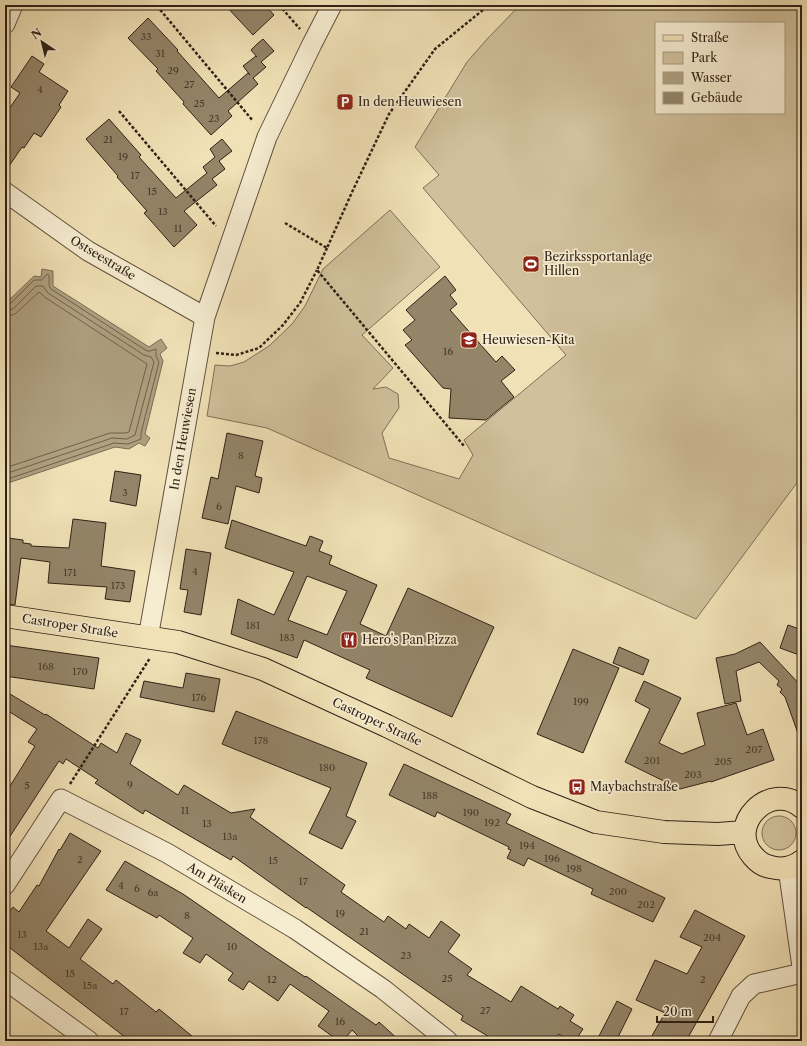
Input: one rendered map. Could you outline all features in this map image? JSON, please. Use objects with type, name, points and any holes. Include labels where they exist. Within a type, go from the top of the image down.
[{"type":"main road","name":"Castroper Straße","points":[[5,616],[178,642],[263,669],[387,726],[532,798],[596,822],[664,832],[718,834],[744,832]]},
{"type":"main road","points":[[795,864],[777,869],[766,866],[757,861],[750,853],[744,832],[746,822],[751,813],[768,801],[778,798],[789,800],[802,807]]},
{"type":"street","points":[[5,24],[13,5]]},
{"type":"street","name":"In den Heuwiesen","points":[[155,639],[204,317],[267,137],[332,5]]},
{"type":"street","name":"Ostseestraße","points":[[5,192],[88,251],[204,317]]},
{"type":"street","points":[[5,885],[61,799]]},
{"type":"street","name":"Am Pläsken","points":[[61,799],[167,853],[295,929],[382,989],[448,1041]]},
{"type":"street","points":[[795,864],[802,967]]},
{"type":"street","points":[[718,1041],[741,996],[754,984],[802,973]]},
{"type":"street","points":[[5,980],[89,1041]]},
{"type":"path","points":[[279,5],[312,44]]},
{"type":"path","points":[[199,350],[236,355],[259,348],[282,325],[300,303],[389,114],[435,49],[489,5]]},
{"type":"path","points":[[157,6],[267,137]]},
{"type":"path","points":[[120,111],[231,243]]},
{"type":"path","points":[[286,223],[327,248]]},
{"type":"path","points":[[316,270],[464,446]]},
{"type":"path","points":[[61,799],[155,639]]},
{"type":"green space","points":[[520,5],[802,5],[802,476],[696,619],[267,428],[207,416],[215,365],[230,366],[244,362],[269,346],[292,324],[305,306],[323,269],[390,210],[440,267],[362,335],[393,368],[373,389],[386,387],[398,394],[399,408],[382,433],[389,458],[459,479],[473,455],[464,440],[566,355],[423,188],[439,175],[415,147],[467,62]]},
{"type":"green space","points":[[776,816],[782,816],[786,817],[793,823],[796,833],[795,840],[789,847],[782,850],[776,850],[772,849],[765,843],[762,836],[762,830],[763,826],[769,819]]},
{"type":"water","points":[[42,269],[53,271],[53,286],[149,347],[161,339],[167,348],[160,354],[163,361],[145,434],[150,438],[145,446],[139,443],[129,449],[115,447],[5,484],[5,304],[34,276],[41,277]]},
{"type":"building","points":[[225,5],[265,5],[274,15],[253,35]]},
{"type":"building","points":[[148,18],[219,98],[248,73],[250,75],[243,66],[256,56],[257,57],[251,50],[257,44],[263,39],[274,51],[261,62],[266,67],[253,78],[258,84],[228,111],[232,116],[211,135],[156,71],[158,69],[128,38]]},
{"type":"building","points":[[32,56],[44,64],[39,72],[68,91],[59,105],[61,107],[41,137],[34,133],[24,148],[22,147],[5,172],[5,115],[20,93],[11,87]]},
{"type":"building","points":[[109,119],[141,155],[139,157],[176,198],[207,173],[203,167],[215,157],[210,149],[222,139],[232,151],[219,161],[225,169],[212,179],[217,185],[184,211],[197,225],[174,247],[144,213],[147,211],[86,139]]},
{"type":"building","points":[[445,276],[456,290],[450,295],[457,304],[450,310],[496,362],[502,356],[515,370],[501,381],[514,397],[486,420],[449,418],[451,389],[443,388],[405,345],[412,340],[403,330],[415,320],[406,310]]},
{"type":"building","points":[[227,433],[263,441],[255,476],[262,478],[259,493],[236,486],[228,524],[202,518],[211,477],[218,479]]},
{"type":"building","points":[[115,471],[141,475],[136,506],[110,501]]},
{"type":"building","points":[[73,519],[106,523],[101,566],[135,571],[130,602],[105,599],[107,587],[48,583],[50,562],[21,558],[15,605],[5,604],[5,544],[8,544],[8,538],[23,540],[23,543],[31,544],[31,546],[69,548]]},
{"type":"building","points":[[232,520],[306,546],[310,536],[323,541],[319,551],[332,556],[329,564],[377,585],[360,624],[386,636],[408,588],[494,627],[452,717],[366,678],[370,670],[304,640],[297,658],[231,634],[238,599],[274,615],[294,572],[225,548]],"holes":[[[307,576],[347,591],[327,635],[288,620]]]},
{"type":"building","points":[[186,549],[211,553],[201,615],[184,612],[188,590],[180,589]]},
{"type":"building","points":[[788,625],[802,630],[802,656],[780,648]]},
{"type":"building","points":[[760,642],[802,687],[802,738],[800,739],[785,697],[780,692],[782,689],[777,685],[779,681],[759,662],[736,671],[741,701],[725,704],[716,658],[735,654]]},
{"type":"building","points":[[5,645],[99,658],[94,689],[5,676]]},
{"type":"building","points":[[619,647],[649,660],[643,675],[613,663]]},
{"type":"building","points":[[573,649],[619,668],[583,753],[537,734]]},
{"type":"building","points":[[186,673],[220,679],[214,712],[140,697],[144,681],[183,688]]},
{"type":"building","points":[[644,681],[681,698],[659,743],[682,754],[705,745],[697,713],[736,703],[747,735],[763,729],[774,760],[711,782],[680,789],[625,762],[650,709],[635,701]]},
{"type":"building","points":[[5,691],[45,715],[46,714],[98,748],[101,743],[117,753],[126,733],[141,740],[130,764],[178,795],[184,785],[231,813],[255,809],[250,817],[345,885],[341,892],[384,922],[388,916],[406,929],[409,924],[429,938],[441,921],[460,935],[448,952],[472,969],[467,975],[511,1002],[521,986],[558,1009],[560,1006],[574,1015],[570,1021],[583,1029],[575,1041],[570,1041],[559,1034],[555,1041],[496,1041],[461,1020],[463,1016],[233,856],[231,860],[145,810],[143,814],[95,783],[98,780],[66,759],[63,764],[59,761],[5,844],[5,794],[35,746],[28,742],[37,729],[5,709]]},
{"type":"building","points":[[236,711],[367,763],[346,816],[356,821],[342,849],[309,833],[331,788],[222,744]]},
{"type":"building","points":[[404,764],[511,814],[506,823],[665,898],[653,922],[591,894],[593,889],[528,858],[524,866],[507,858],[511,850],[508,849],[509,847],[437,812],[435,817],[389,795]]},
{"type":"building","points":[[70,833],[101,851],[46,931],[69,948],[88,919],[102,929],[80,959],[113,984],[116,980],[156,1012],[159,1009],[198,1041],[130,1041],[5,944],[5,917],[13,907],[19,912],[37,885],[39,886],[59,849],[60,850]]},
{"type":"building","points":[[125,861],[183,894],[305,977],[306,976],[376,1025],[379,1022],[400,1041],[361,1041],[362,1040],[352,1030],[343,1041],[339,1041],[318,1026],[329,1011],[290,984],[278,1001],[249,981],[243,990],[228,980],[233,973],[206,954],[200,963],[183,953],[193,938],[159,915],[157,918],[106,890]]},
{"type":"building","points":[[695,910],[745,936],[686,1041],[649,1041],[665,1013],[636,1000],[655,960],[687,974],[702,947],[680,937]]},
{"type":"building","points":[[617,1001],[632,1009],[616,1041],[610,1041],[599,1036]]},
{"type":"place","name":"In den Heuwiesen","points":[[345,102]]},
{"type":"place","name":"Bezirkssportanlage Hillen","points":[[531,264]]},
{"type":"place","name":"Heuwiesen-Kita","points":[[469,340]]},
{"type":"place","name":"Hero's Pan Pizza","points":[[349,640]]},
{"type":"place","name":"Maybachstraße","points":[[577,787]]}]
